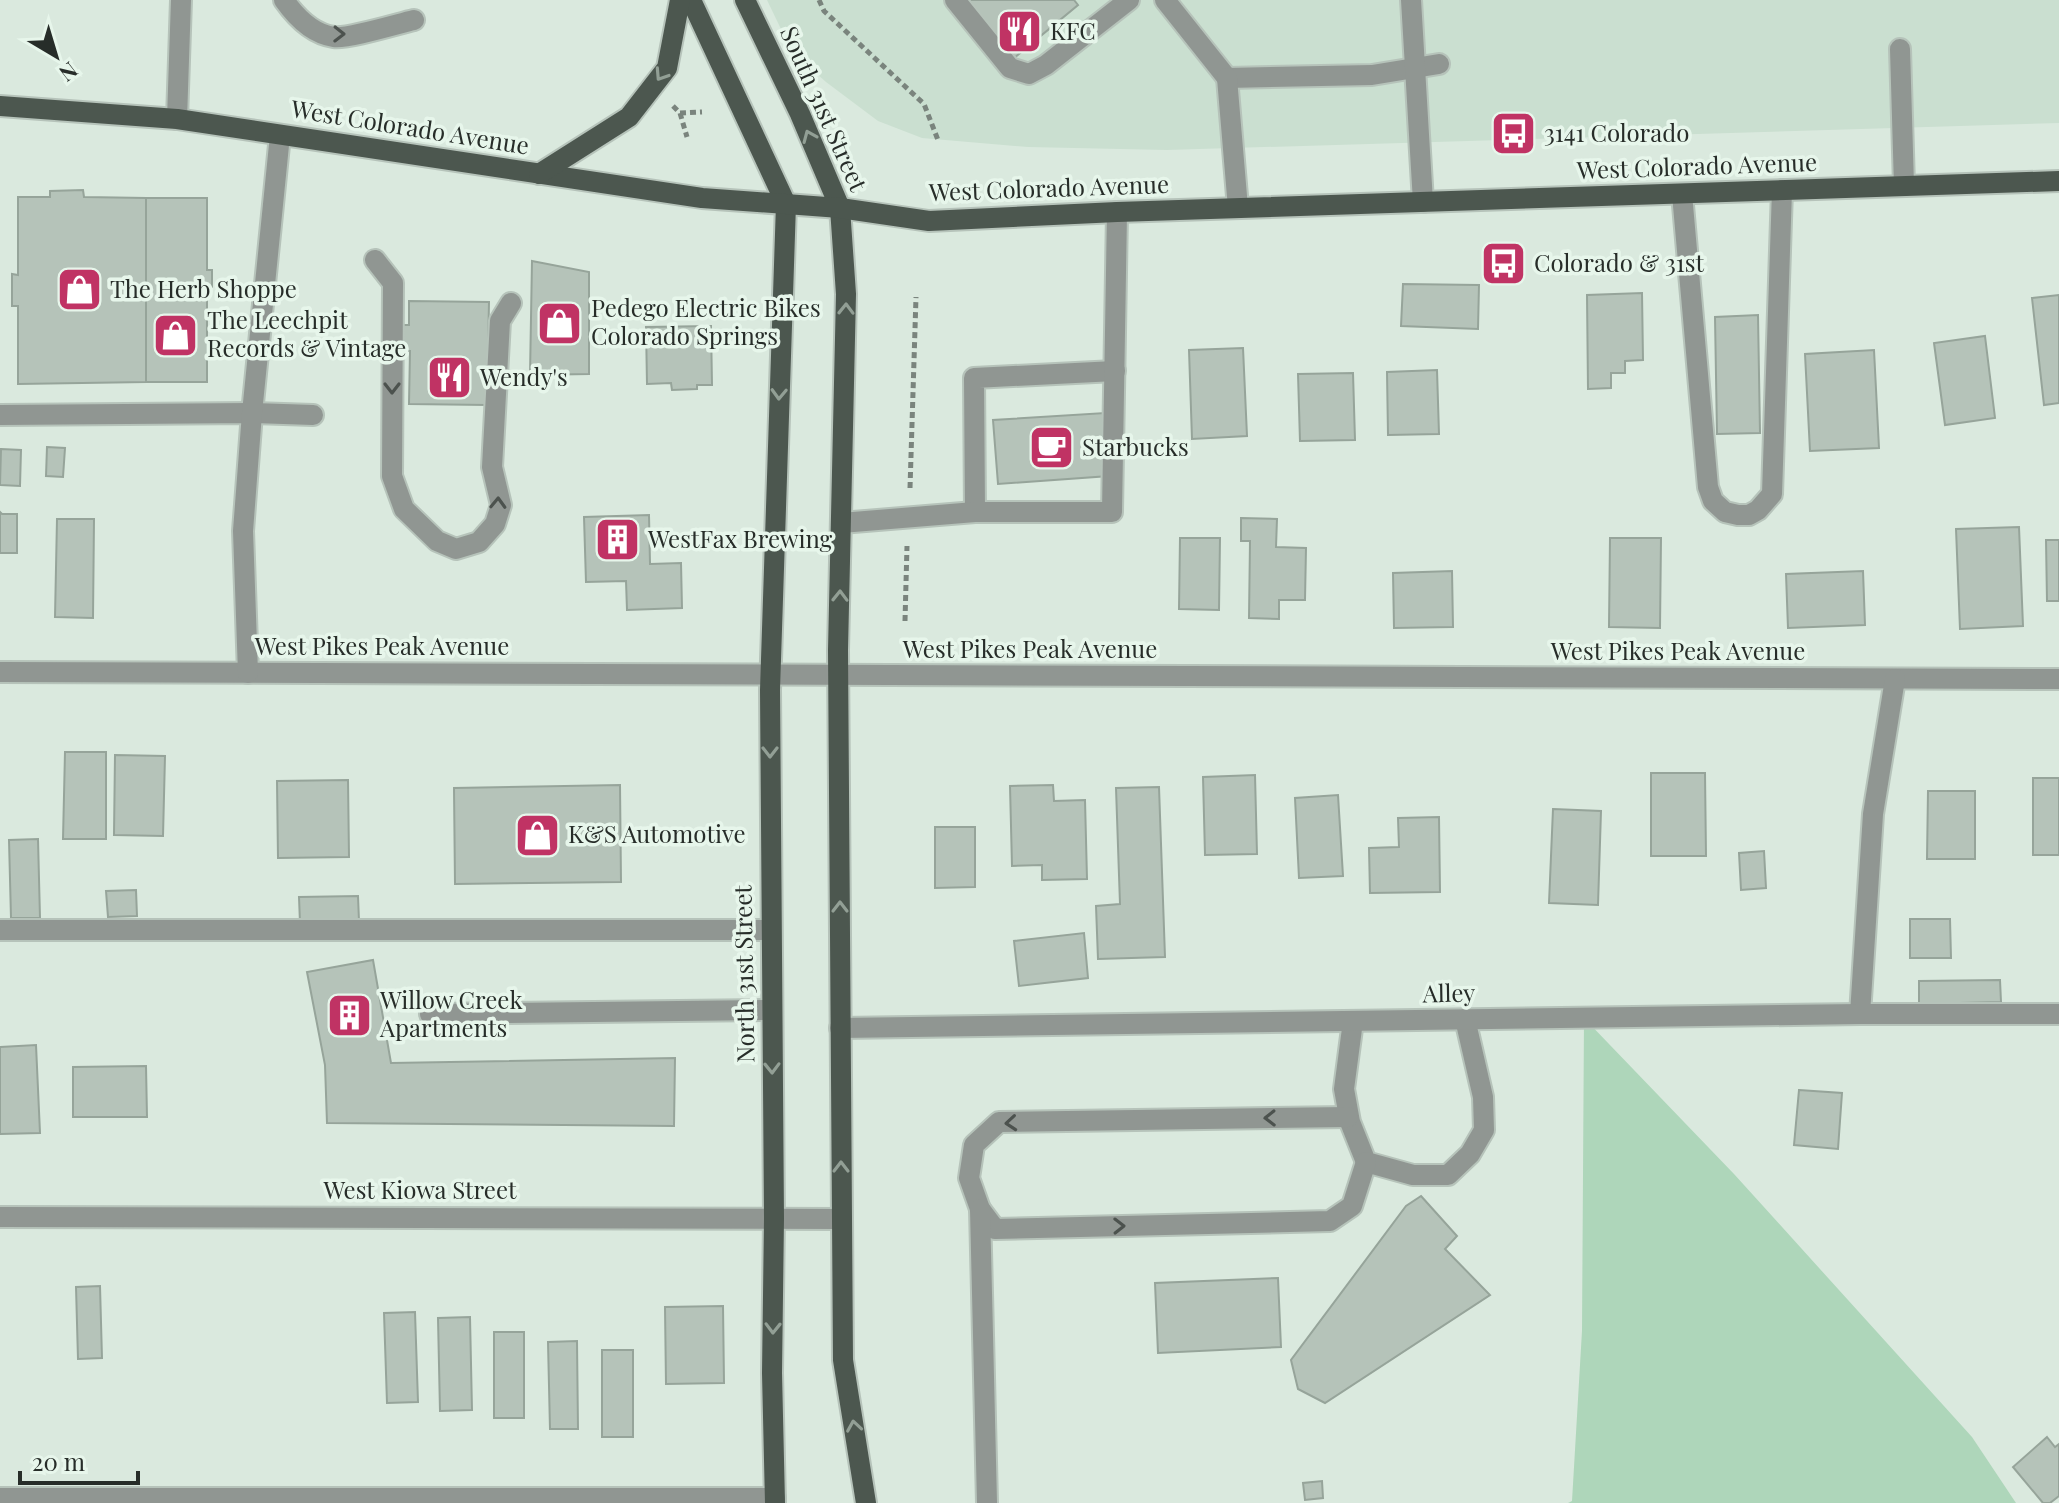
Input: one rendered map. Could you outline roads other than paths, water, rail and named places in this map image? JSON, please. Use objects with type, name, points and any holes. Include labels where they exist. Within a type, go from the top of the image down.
[{"type":"main road","points":[[539,174],[629,117],[667,68],[680,0]]},
{"type":"main road","points":[[691,0],[786,204]]},
{"type":"main road","name":"South 31st Street","points":[[745,0],[800,114],[840,208],[846,294],[838,674]]},
{"type":"main road","name":"West Colorado Avenue","points":[[0,106],[177,119],[702,198],[840,208],[929,221],[2059,181]]},
{"type":"main road","name":"North 31st Street","points":[[775,1501],[770,674],[786,204]]},
{"type":"main road","points":[[838,674],[843,1360],[866,1503]]},
{"type":"street","points":[[177,119],[181,0]]},
{"type":"street","points":[[284,0],[310,28],[335,37],[414,20]]},
{"type":"street","points":[[955,0],[1010,68],[1029,74],[1046,65],[1129,0]]},
{"type":"street","points":[[1165,0],[1227,78],[1238,208]]},
{"type":"street","points":[[1411,0],[1423,202]]},
{"type":"street","points":[[1900,49],[1904,186]]},
{"type":"street","points":[[1227,78],[1372,75],[1439,64]]},
{"type":"street","points":[[248,673],[243,531],[280,135]]},
{"type":"street","points":[[1682,194],[1708,487],[1713,501],[1725,512],[1749,515],[1772,494],[1782,190]]},
{"type":"street","points":[[841,523],[975,512],[1112,512],[1117,212]]},
{"type":"street","points":[[375,260],[393,283],[392,476],[404,509],[437,541],[456,549],[479,542],[495,524],[501,505],[492,467],[500,321],[511,303]]},
{"type":"street","points":[[975,512],[974,378],[1115,371]]},
{"type":"street","points":[[0,415],[313,415]]},
{"type":"street","name":"West Pikes Peak Avenue","points":[[0,672],[2059,679]]},
{"type":"street","points":[[1860,1014],[1873,814],[1895,679]]},
{"type":"street","points":[[0,930],[770,930]]},
{"type":"street","points":[[430,1014],[771,1010]]},
{"type":"street","name":"Alley","points":[[840,1028],[2059,1014]]},
{"type":"street","points":[[1366,1162],[1413,1175],[1448,1175],[1470,1154],[1484,1130],[1483,1097],[1465,1019]]},
{"type":"street","points":[[1348,1117],[999,1122],[974,1145],[969,1178],[980,1209],[995,1229],[1330,1221],[1352,1206],[1366,1162],[1348,1117],[1344,1089],[1353,1021]]},
{"type":"street","points":[[980,1209],[987,1503]]},
{"type":"street","name":"West Kiowa Street","points":[[0,1217],[841,1219]]},
{"type":"street","points":[[0,1498],[775,1501]]},
{"type":"place","name":"KFC","points":[[1019,32]]},
{"type":"place","name":"3141 Colorado","points":[[1513,134]]},
{"type":"place","name":"Colorado & 31st","points":[[1503,264]]},
{"type":"place","name":"The Herb Shoppe","points":[[79,290]]},
{"type":"place","name":"Pedego Electric Bikes Colorado Springs","points":[[560,323]]},
{"type":"place","name":"The Leechpit Records & Vintage","points":[[176,335]]},
{"type":"place","name":"Wendy's","points":[[449,378]]},
{"type":"place","name":"Starbucks","points":[[1051,448]]},
{"type":"place","name":"WestFax Brewing","points":[[617,540]]},
{"type":"place","name":"K&S Automotive","points":[[537,835]]},
{"type":"place","name":"Willow Creek Apartments","points":[[349,1015]]}]
